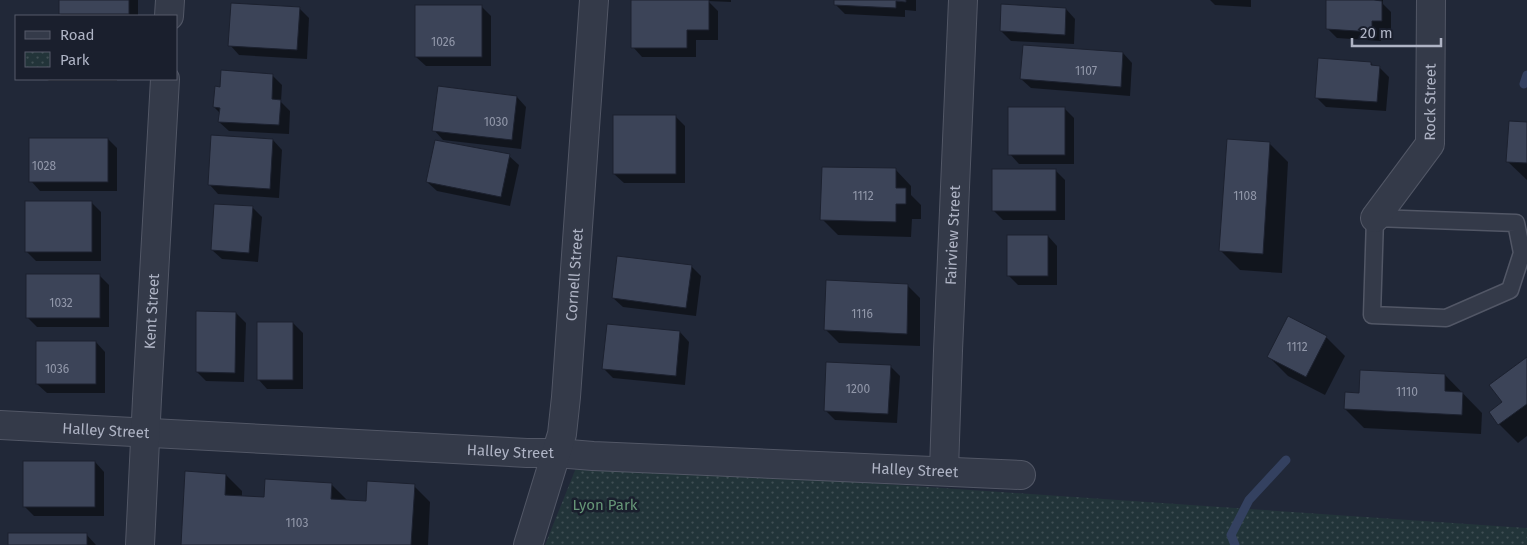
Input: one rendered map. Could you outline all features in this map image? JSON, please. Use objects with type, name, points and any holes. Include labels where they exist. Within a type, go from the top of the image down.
[{"type":"street","points":[[169,15],[170,0]]},
{"type":"street","name":"Cornell Street","points":[[528,545],[562,434],[594,0]]},
{"type":"street","name":"Fairview Street","points":[[944,470],[948,332],[963,0]]},
{"type":"street","name":"Rock Street","points":[[1375,218],[1430,144],[1431,0]]},
{"type":"street","name":"Kent Street","points":[[140,545],[165,80]]},
{"type":"street","name":"Halley Street","points":[[0,425],[527,453],[944,470],[1021,475]]},
{"type":"lane","points":[[1375,218],[1516,222],[1522,253],[1510,290],[1446,318],[1372,315],[1375,218]]},
{"type":"green space","name":"Lyon Park","points":[[578,463],[1527,528],[1527,545],[545,545]]},
{"type":"building","points":[[59,0],[129,0],[129,14],[59,14]]},
{"type":"building","points":[[631,0],[709,0],[709,30],[687,30],[687,48],[631,48]]},
{"type":"building","points":[[834,0],[906,0],[906,2],[896,1],[896,8],[834,5]]},
{"type":"building","points":[[1326,0],[1382,1],[1382,21],[1372,21],[1372,32],[1326,29]]},
{"type":"building","points":[[231,3],[300,7],[297,50],[228,46]]},
{"type":"building","points":[[1001,4],[1066,8],[1065,35],[1000,31]]},
{"type":"building","points":[[415,5],[482,5],[482,57],[415,57]]},
{"type":"building","points":[[1023,45],[1123,52],[1121,87],[1020,79]]},
{"type":"building","points":[[1318,58],[1371,62],[1371,65],[1380,66],[1377,102],[1315,98]]},
{"type":"building","points":[[221,70],[273,74],[272,99],[281,100],[279,125],[218,122],[220,108],[213,107],[215,86],[220,87]]},
{"type":"building","points":[[438,86],[517,96],[512,140],[432,131]]},
{"type":"building","points":[[1008,107],[1065,107],[1065,155],[1008,155]]},
{"type":"building","points":[[613,115],[676,115],[676,174],[613,174]]},
{"type":"building","points":[[1509,121],[1527,122],[1527,163],[1506,162]]},
{"type":"building","points":[[211,135],[273,139],[270,189],[208,185]]},
{"type":"building","points":[[29,138],[108,138],[108,182],[29,182]]},
{"type":"building","points":[[1227,139],[1270,142],[1263,254],[1219,251]]},
{"type":"building","points":[[435,140],[510,154],[501,197],[426,182]]},
{"type":"building","points":[[822,167],[896,168],[896,188],[906,188],[906,204],[896,204],[896,222],[820,220]]},
{"type":"building","points":[[992,169],[1056,169],[1056,211],[992,211]]},
{"type":"building","points":[[25,201],[92,201],[92,252],[25,252]]},
{"type":"building","points":[[214,204],[253,206],[249,253],[211,250]]},
{"type":"building","points":[[1007,235],[1048,235],[1048,276],[1007,276]]},
{"type":"building","points":[[617,256],[692,265],[686,308],[612,298]]},
{"type":"building","points":[[26,274],[100,274],[100,318],[26,318]]},
{"type":"building","points":[[826,280],[908,284],[907,334],[824,330]]},
{"type":"building","points":[[196,311],[236,312],[235,373],[196,372]]},
{"type":"building","points":[[1288,316],[1327,336],[1306,377],[1267,357]]},
{"type":"building","points":[[257,322],[293,322],[293,380],[257,380]]},
{"type":"building","points":[[607,324],[680,331],[676,376],[602,369]]},
{"type":"building","points":[[36,341],[96,341],[96,384],[36,384]]},
{"type":"building","points":[[1527,357],[1527,404],[1498,425],[1489,412],[1502,402],[1489,385]]},
{"type":"building","points":[[826,362],[891,365],[888,414],[824,411]]},
{"type":"building","points":[[1360,370],[1445,374],[1445,391],[1463,392],[1462,415],[1344,409],[1345,392],[1359,393]]},
{"type":"building","points":[[23,461],[95,461],[95,507],[23,507]]},
{"type":"building","points":[[185,471],[226,474],[225,495],[264,497],[265,479],[332,483],[331,499],[366,501],[367,481],[415,484],[411,545],[181,545]]},
{"type":"building","points":[[8,533],[87,533],[87,545],[8,545]]},
{"type":"waterway","points":[[1524,84],[1527,75]]},
{"type":"waterway","points":[[1235,545],[1231,535],[1249,500],[1286,460]]}]
